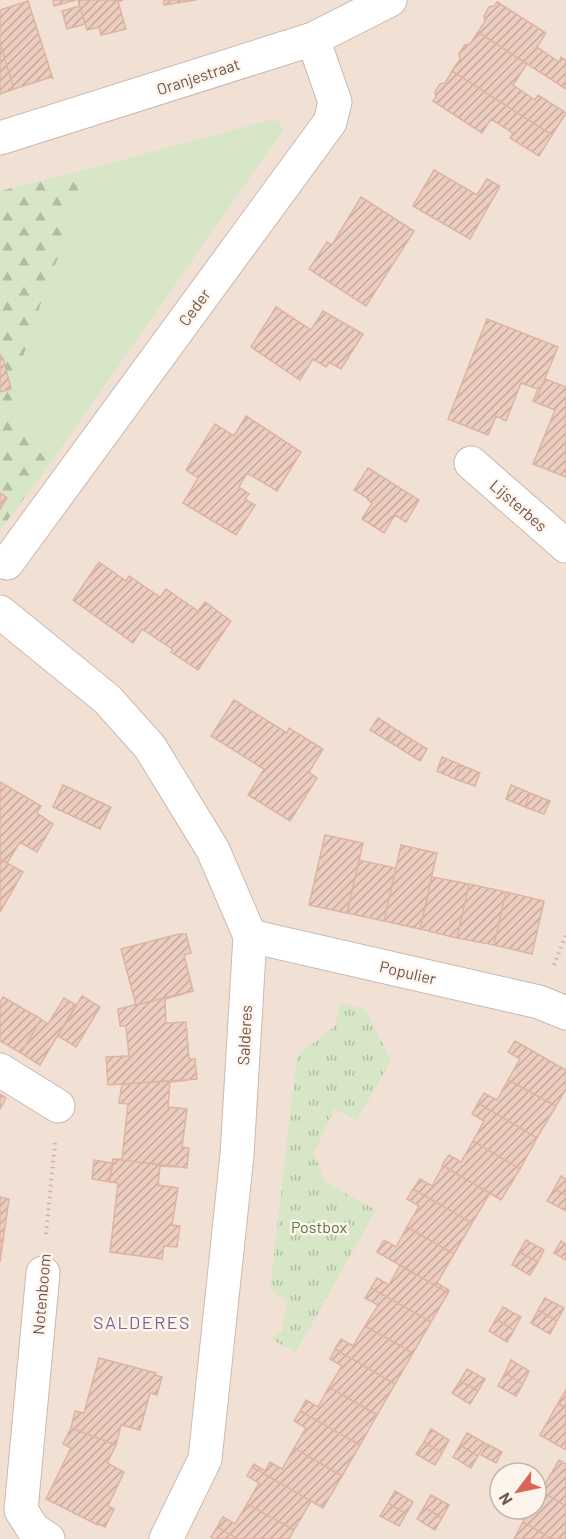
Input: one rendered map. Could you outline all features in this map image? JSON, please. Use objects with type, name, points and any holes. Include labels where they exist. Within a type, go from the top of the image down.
[{"type":"street","name":"Oranjestraat","points":[[0,138],[313,39],[390,0]]},
{"type":"street","name":"Ceder","points":[[7,563],[330,122],[335,102],[313,39]]},
{"type":"street","name":"Lijsterbes","points":[[471,463],[566,546]]},
{"type":"street","name":"Salderes","points":[[0,612],[108,699],[150,747],[213,850],[250,936],[237,1155],[205,1459],[166,1539]]},
{"type":"street","name":"Populier","points":[[250,936],[539,1002],[566,1013]]},
{"type":"street","points":[[0,1070],[58,1106]]},
{"type":"street","name":"Notenboom","points":[[42,1273],[21,1510],[33,1529],[48,1539]]},
{"type":"path","name":"Notenboom","points":[[42,1273],[58,1106]]},
{"type":"shaded area","points":[[0,0],[566,0],[566,1539],[0,1539]]},
{"type":"green space","points":[[270,120],[279,121],[283,130],[50,464],[21,430],[15,418],[13,406],[24,353],[39,323],[39,308],[58,258],[61,241],[85,170]]},
{"type":"green space","points":[[85,170],[49,285],[39,308],[39,323],[24,353],[13,406],[15,418],[21,430],[50,464],[0,530],[0,191]]},
{"type":"green space","name":"Postbox","points":[[341,1003],[365,1009],[391,1060],[357,1120],[334,1109],[314,1153],[325,1182],[376,1210],[296,1352],[270,1339],[282,1331],[287,1302],[270,1289],[297,1056],[335,1026]]},
{"type":"building","points":[[53,0],[76,0],[54,6]]},
{"type":"building","points":[[78,0],[123,0],[118,2],[126,29],[101,35],[99,27],[87,30]]},
{"type":"building","points":[[164,0],[196,0],[164,5]]},
{"type":"building","points":[[28,1],[53,79],[51,77],[14,89],[0,43],[0,10]]},
{"type":"building","points":[[497,2],[546,33],[537,47],[559,62],[561,57],[566,60],[566,89],[478,32],[485,21],[484,16],[489,7],[494,6]]},
{"type":"building","points":[[80,6],[85,24],[67,29],[62,11]]},
{"type":"building","points":[[478,32],[527,64],[513,85],[535,100],[538,95],[566,113],[552,135],[452,71],[465,45],[470,44]]},
{"type":"building","points":[[0,43],[14,89],[0,94]]},
{"type":"building","points":[[452,71],[552,135],[539,156],[510,138],[513,133],[491,119],[482,133],[433,101],[440,84],[445,83]]},
{"type":"building","points":[[434,170],[477,195],[487,179],[500,186],[470,239],[413,206]]},
{"type":"building","points":[[361,197],[414,231],[366,306],[309,269],[327,242],[332,245]]},
{"type":"building","points":[[276,307],[311,330],[323,311],[363,334],[341,369],[329,362],[326,367],[313,359],[300,380],[251,347]]},
{"type":"building","points":[[487,319],[558,347],[535,402],[533,401],[538,389],[521,383],[506,421],[496,416],[488,435],[448,419]]},
{"type":"building","points":[[0,354],[11,389],[0,392]]},
{"type":"building","points":[[545,379],[566,387],[566,477],[533,464],[555,410],[535,402]]},
{"type":"building","points":[[246,416],[301,452],[277,491],[247,473],[239,487],[249,494],[245,499],[255,505],[236,535],[183,503],[198,478],[186,470],[215,424],[234,436]]},
{"type":"building","points":[[368,468],[419,500],[406,522],[395,515],[384,533],[362,519],[372,503],[354,490]]},
{"type":"building","points":[[0,493],[7,498],[0,509]]},
{"type":"building","points":[[99,562],[126,581],[129,576],[160,597],[166,589],[198,611],[205,602],[231,621],[198,670],[142,629],[133,643],[73,600]]},
{"type":"building","points":[[234,700],[287,733],[289,728],[323,749],[309,772],[317,778],[290,821],[248,795],[264,769],[211,736]]},
{"type":"building","points":[[378,718],[395,729],[388,741],[370,730]]},
{"type":"building","points":[[395,729],[427,749],[420,761],[388,741]]},
{"type":"building","points":[[442,757],[461,765],[455,779],[437,771]]},
{"type":"building","points":[[461,765],[480,773],[475,786],[455,779]]},
{"type":"building","points":[[0,782],[41,806],[37,813],[53,824],[37,852],[20,842],[7,863],[0,859]]},
{"type":"building","points":[[63,785],[111,807],[100,829],[53,807]]},
{"type":"building","points":[[511,785],[530,793],[525,807],[506,799]]},
{"type":"building","points":[[530,793],[550,801],[544,814],[525,807]]},
{"type":"building","points":[[325,835],[363,843],[347,913],[309,905]]},
{"type":"building","points":[[401,845],[437,853],[420,929],[384,921]]},
{"type":"building","points":[[0,859],[23,872],[0,912]]},
{"type":"building","points":[[359,860],[396,868],[384,921],[347,913]]},
{"type":"building","points":[[432,877],[469,884],[457,938],[420,929]]},
{"type":"building","points":[[469,884],[506,892],[494,945],[457,938]]},
{"type":"building","points":[[506,892],[544,901],[532,954],[494,945]]},
{"type":"building","points":[[186,934],[191,953],[184,955],[193,991],[136,1005],[121,949]]},
{"type":"building","points":[[193,991],[165,999],[166,1023],[186,1022],[189,1059],[195,1059],[197,1079],[108,1085],[106,1057],[129,1056],[126,1026],[120,1026],[118,1009]]},
{"type":"building","points":[[82,996],[100,1007],[76,1047],[58,1036]]},
{"type":"building","points":[[3,997],[41,1019],[21,1053],[0,1041],[0,1002]]},
{"type":"building","points":[[64,998],[76,1005],[40,1065],[21,1053],[41,1019],[48,1024]]},
{"type":"building","points":[[515,1041],[566,1070],[566,1089],[556,1106],[508,1080],[520,1059],[508,1052]]},
{"type":"building","points":[[190,1080],[170,1082],[168,1107],[187,1109],[182,1147],[189,1148],[187,1168],[113,1159],[122,1159],[128,1104],[119,1103],[122,1084]]},
{"type":"building","points":[[508,1080],[556,1106],[537,1138],[478,1103],[484,1093],[497,1100]]},
{"type":"building","points":[[0,1094],[6,1098],[0,1109]]},
{"type":"building","points":[[478,1103],[537,1138],[520,1169],[473,1141],[484,1121],[472,1114]]},
{"type":"building","points":[[473,1141],[520,1169],[501,1200],[442,1165],[449,1155],[461,1162]]},
{"type":"building","points":[[113,1159],[180,1167],[160,1166],[158,1185],[178,1188],[172,1225],[180,1226],[177,1247],[164,1246],[162,1259],[110,1252],[118,1183],[110,1182]]},
{"type":"building","points":[[94,1160],[112,1163],[110,1182],[92,1179]]},
{"type":"building","points":[[443,1166],[490,1193],[472,1223],[413,1189],[420,1179],[432,1186]]},
{"type":"building","points":[[561,1176],[566,1179],[566,1195],[554,1189]]},
{"type":"building","points":[[413,1189],[472,1223],[454,1254],[407,1227],[419,1206],[407,1199]]},
{"type":"building","points":[[554,1189],[566,1195],[566,1211],[547,1201]]},
{"type":"building","points":[[0,1197],[9,1199],[0,1262]]},
{"type":"building","points":[[407,1227],[454,1254],[437,1283],[449,1290],[448,1293],[377,1252],[384,1240],[396,1247]]},
{"type":"building","points":[[526,1240],[544,1250],[538,1262],[519,1252]]},
{"type":"building","points":[[561,1241],[566,1244],[566,1260],[554,1253]]},
{"type":"building","points":[[519,1252],[538,1262],[530,1275],[512,1265]]},
{"type":"building","points":[[400,1265],[448,1293],[431,1322],[371,1288],[377,1278],[389,1285]]},
{"type":"building","points":[[371,1288],[431,1322],[413,1353],[365,1326],[378,1305],[365,1298]]},
{"type":"building","points":[[545,1298],[564,1308],[557,1321],[538,1310]]},
{"type":"building","points":[[503,1307],[521,1317],[514,1330],[496,1319]]},
{"type":"building","points":[[538,1310],[557,1321],[550,1334],[531,1323]]},
{"type":"building","points":[[496,1319],[514,1330],[507,1342],[489,1331]]},
{"type":"building","points":[[365,1326],[413,1353],[395,1384],[335,1349],[341,1339],[353,1346]]},
{"type":"building","points":[[335,1349],[395,1384],[377,1415],[329,1387],[342,1366],[330,1359]]},
{"type":"building","points":[[99,1358],[156,1373],[155,1375],[162,1377],[157,1395],[150,1393],[140,1430],[121,1425],[116,1445],[71,1428],[75,1411],[84,1413]]},
{"type":"building","points":[[511,1360],[529,1371],[523,1384],[505,1373]]},
{"type":"building","points":[[467,1369],[485,1379],[478,1391],[460,1381]]},
{"type":"building","points":[[505,1373],[523,1384],[516,1396],[498,1386]]},
{"type":"building","points":[[460,1381],[478,1391],[470,1404],[452,1393]]},
{"type":"building","points":[[329,1387],[377,1415],[360,1445],[300,1411],[306,1400],[318,1407]]},
{"type":"building","points":[[566,1390],[566,1408],[558,1403]]},
{"type":"building","points":[[558,1403],[566,1408],[566,1450],[540,1435]]},
{"type":"building","points":[[300,1411],[360,1445],[342,1476],[294,1448],[306,1428],[294,1421]]},
{"type":"building","points":[[71,1428],[116,1445],[107,1463],[124,1472],[108,1506],[114,1509],[105,1527],[46,1499],[71,1448],[63,1444]]},
{"type":"building","points":[[431,1429],[449,1440],[442,1453],[424,1442]]},
{"type":"building","points":[[467,1433],[485,1443],[478,1456],[460,1445]]},
{"type":"building","points":[[424,1442],[442,1453],[435,1465],[416,1454]]},
{"type":"building","points":[[487,1444],[502,1452],[497,1461],[481,1455]]},
{"type":"building","points":[[460,1445],[478,1456],[471,1468],[453,1457]]},
{"type":"building","points":[[294,1448],[342,1476],[323,1508],[252,1467],[254,1464],[265,1471],[270,1462],[282,1469]]},
{"type":"building","points":[[559,1460],[566,1464],[566,1506],[548,1495],[548,1479]]},
{"type":"building","points":[[252,1467],[311,1501],[294,1530],[247,1504],[259,1483],[247,1476]]},
{"type":"building","points":[[395,1491],[413,1502],[406,1514],[388,1503]]},
{"type":"building","points":[[431,1495],[449,1505],[442,1518],[424,1507]]},
{"type":"building","points":[[548,1495],[566,1506],[566,1539],[552,1539],[523,1522],[548,1521]]},
{"type":"building","points":[[388,1503],[406,1514],[399,1526],[380,1516]]},
{"type":"building","points":[[247,1504],[294,1530],[289,1539],[238,1539],[217,1527],[223,1517],[235,1524]]},
{"type":"building","points":[[424,1507],[442,1518],[435,1530],[417,1519]]},
{"type":"building","points":[[523,1522],[552,1539],[514,1539]]},
{"type":"building","points":[[217,1527],[238,1539],[214,1539],[211,1537]]},
{"type":"district","name":"SALDERES","points":[[142,1322]]}]
